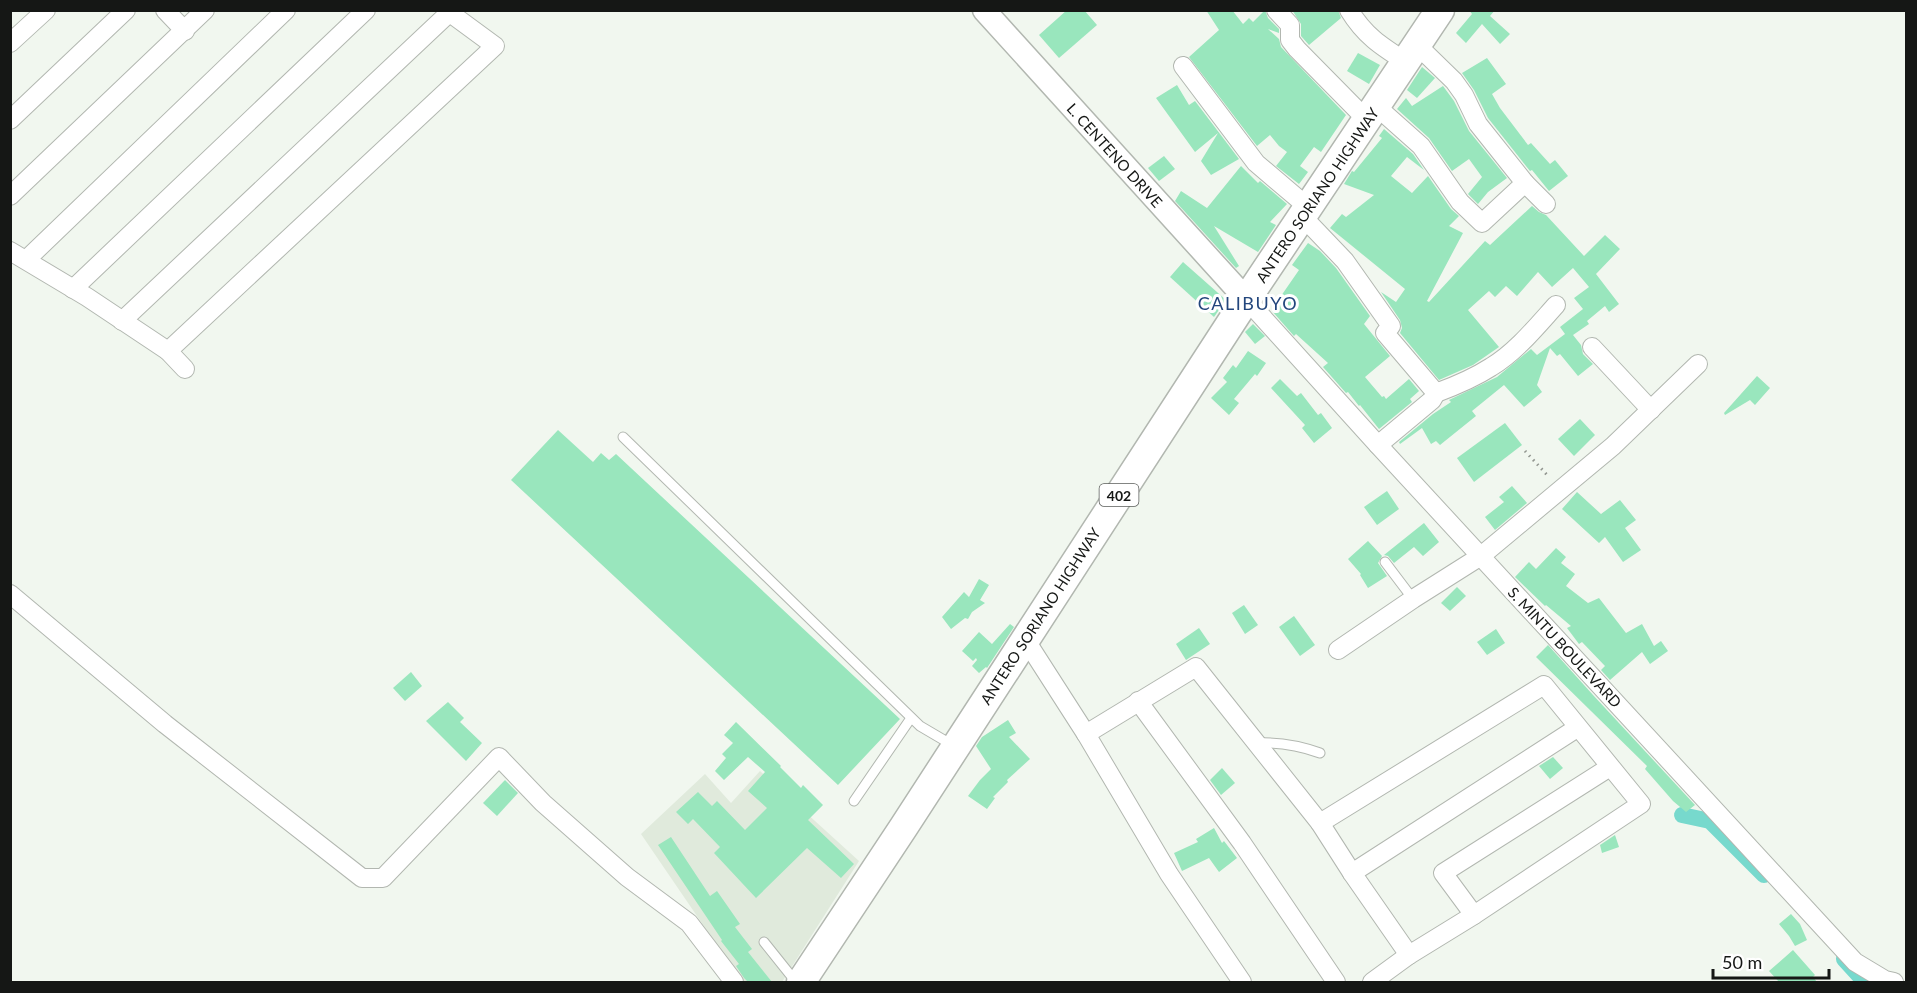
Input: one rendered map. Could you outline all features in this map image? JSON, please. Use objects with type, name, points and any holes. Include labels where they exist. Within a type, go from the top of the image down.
[{"type":"main road","name":"ANTERO SORIANO HIGHWAY","points":[[799,982],[956,747],[1246,299],[1440,10]]},
{"type":"street","points":[[10,43],[46,10]]},
{"type":"street","points":[[10,120],[126,10]]},
{"type":"street","points":[[165,10],[185,31]]},
{"type":"street","points":[[10,196],[205,10]]},
{"type":"street","points":[[185,369],[168,351],[18,256],[286,10]]},
{"type":"street","points":[[73,289],[366,10]]},
{"type":"street","name":"L. CENTENO DRIVE","points":[[984,10],[1246,299]]},
{"type":"street","points":[[1276,10],[1290,25],[1290,40],[1297,49],[1372,113],[1421,146],[1460,202],[1482,223],[1525,183]]},
{"type":"street","points":[[1349,10],[1359,28],[1375,42],[1412,54],[1454,81],[1464,95],[1478,124],[1525,183],[1546,204]]},
{"type":"street","points":[[123,321],[447,12],[495,46],[168,351]]},
{"type":"street","points":[[1183,66],[1256,163],[1306,212],[1345,261],[1391,326],[1385,333],[1436,393]]},
{"type":"street","name":"S. MINTU BOULEVARD","points":[[1246,299],[1855,962],[1885,980],[1894,982]]},
{"type":"street","points":[[1378,445],[1432,400],[1436,393],[1465,382],[1494,366],[1556,305]]},
{"type":"street","points":[[1592,347],[1651,410]]},
{"type":"street","points":[[1338,650],[1481,556],[1613,446],[1698,364]]},
{"type":"street","points":[[10,594],[165,724],[362,878],[383,878],[499,757],[543,802],[619,870],[689,924],[734,982]]},
{"type":"street","points":[[1025,639],[1086,734],[1169,874],[1242,982]]},
{"type":"street","points":[[1086,734],[1196,667],[1320,823],[1409,955]]},
{"type":"street","points":[[1320,823],[1544,685],[1641,804],[1474,915],[1409,955],[1372,982]]},
{"type":"street","points":[[1138,701],[1242,843],[1336,982]]},
{"type":"street","points":[[1352,873],[1577,728]]},
{"type":"street","points":[[1474,915],[1443,873],[1610,767]]},
{"type":"lane","points":[[623,437],[911,718],[920,726],[956,747]]},
{"type":"lane","points":[[1384,562],[1413,599]]},
{"type":"lane","points":[[854,801],[911,718]]},
{"type":"lane","points":[[1256,743],[1279,742],[1320,753]]},
{"type":"lane","points":[[764,942],[799,982]]},
{"type":"path","points":[[1525,451],[1560,490]]},
{"type":"shaded area","points":[[760,771],[859,861],[782,982],[742,982],[641,834],[705,774],[731,803]]},
{"type":"building","points":[[1067,10],[1084,10],[1097,25],[1059,58],[1039,35]]},
{"type":"building","points":[[1206,10],[1232,10],[1243,24],[1249,18],[1253,22],[1265,10],[1268,18],[1279,29],[1279,33],[1268,29],[1279,39],[1281,47],[1346,115],[1321,152],[1314,147],[1300,166],[1308,172],[1299,184],[1276,166],[1287,152],[1270,135],[1257,146],[1189,57],[1219,30]]},
{"type":"building","points":[[1292,10],[1338,10],[1341,18],[1309,45],[1301,36],[1301,24]]},
{"type":"building","points":[[1469,10],[1495,10],[1490,16],[1510,34],[1500,44],[1482,24],[1466,43],[1456,33],[1472,14]]},
{"type":"building","points":[[1358,53],[1380,65],[1369,84],[1347,71]]},
{"type":"building","points":[[1487,58],[1506,84],[1492,94],[1500,108],[1528,145],[1531,143],[1550,164],[1555,160],[1568,176],[1549,191],[1488,118],[1474,90],[1462,73]]},
{"type":"building","points":[[1422,67],[1435,78],[1417,98],[1407,90]]},
{"type":"building","points":[[1177,85],[1189,105],[1195,101],[1239,159],[1211,175],[1201,161],[1218,133],[1195,152],[1156,98]]},
{"type":"building","points":[[1443,86],[1454,101],[1469,131],[1507,178],[1488,192],[1478,204],[1468,194],[1482,177],[1469,159],[1452,171],[1429,138],[1397,109],[1406,98],[1412,106]]},
{"type":"building","points":[[1384,129],[1413,154],[1424,170],[1407,157],[1391,176],[1412,193],[1428,176],[1451,209],[1459,216],[1449,226],[1463,233],[1427,301],[1429,302],[1485,241],[1490,245],[1532,206],[1546,215],[1584,256],[1605,235],[1620,249],[1596,274],[1619,304],[1609,312],[1605,306],[1587,321],[1589,324],[1573,335],[1581,345],[1583,354],[1593,364],[1578,376],[1560,354],[1557,356],[1550,348],[1537,385],[1542,392],[1524,407],[1504,385],[1472,411],[1476,416],[1440,445],[1436,441],[1431,444],[1422,428],[1400,444],[1399,442],[1451,402],[1449,400],[1497,377],[1531,349],[1537,355],[1565,334],[1560,327],[1583,309],[1574,298],[1589,287],[1573,268],[1552,287],[1538,272],[1517,296],[1506,286],[1495,297],[1489,291],[1468,310],[1499,347],[1473,365],[1439,380],[1400,333],[1402,328],[1400,320],[1381,292],[1396,302],[1405,289],[1330,228],[1342,214],[1346,217],[1374,195],[1344,184],[1352,171],[1354,172],[1382,138],[1379,136]]},
{"type":"building","points":[[1164,156],[1175,169],[1159,181],[1148,168]]},
{"type":"building","points":[[1241,166],[1258,183],[1260,181],[1287,204],[1270,222],[1276,225],[1258,252],[1214,226],[1239,266],[1236,268],[1175,201],[1181,191],[1207,208]]},
{"type":"building","points":[[1308,243],[1320,251],[1336,268],[1370,316],[1364,324],[1390,356],[1365,377],[1386,399],[1409,379],[1419,391],[1410,399],[1412,402],[1379,429],[1360,405],[1323,367],[1328,363],[1296,334],[1294,336],[1272,311],[1286,300],[1281,296],[1299,270],[1292,265]]},
{"type":"building","points":[[1183,262],[1226,300],[1214,317],[1170,277]]},
{"type":"building","points":[[1253,324],[1265,336],[1255,344],[1245,332]]},
{"type":"building","points":[[1248,351],[1266,363],[1257,376],[1255,374],[1234,399],[1239,403],[1229,415],[1211,398],[1227,382],[1223,378],[1233,365],[1236,368]]},
{"type":"building","points":[[1757,376],[1770,388],[1755,405],[1750,400],[1725,415],[1724,413]]},
{"type":"building","points":[[1280,379],[1297,396],[1301,393],[1318,415],[1321,413],[1332,428],[1314,443],[1302,428],[1305,425],[1271,388]]},
{"type":"building","points":[[1580,419],[1595,435],[1574,456],[1558,439]]},
{"type":"building","points":[[1505,423],[1522,445],[1474,482],[1457,458]]},
{"type":"building","points":[[558,430],[593,462],[601,453],[609,460],[616,454],[900,719],[838,785],[511,480]]},
{"type":"building","points":[[1512,486],[1527,503],[1495,530],[1485,517],[1504,502],[1499,497]]},
{"type":"building","points":[[1387,491],[1399,509],[1377,525],[1364,507]]},
{"type":"building","points":[[1577,492],[1601,514],[1620,500],[1636,520],[1625,528],[1641,550],[1623,562],[1605,537],[1599,543],[1562,509]]},
{"type":"building","points":[[1424,523],[1439,542],[1423,556],[1414,547],[1394,563],[1384,555]]},
{"type":"building","points":[[1368,541],[1382,556],[1378,563],[1387,576],[1368,588],[1361,574],[1348,559]]},
{"type":"building","points":[[1556,548],[1566,557],[1561,563],[1575,574],[1566,586],[1588,603],[1599,598],[1626,633],[1642,624],[1654,646],[1661,641],[1668,651],[1650,664],[1642,652],[1610,680],[1601,670],[1605,666],[1582,642],[1579,644],[1567,628],[1571,626],[1545,606],[1515,577],[1529,562],[1536,569]]},
{"type":"building","points":[[979,579],[989,585],[980,600],[985,603],[972,612],[968,619],[965,618],[951,629],[942,617],[964,592],[969,597]]},
{"type":"building","points":[[1457,587],[1466,596],[1450,611],[1441,603]]},
{"type":"building","points":[[1244,605],[1258,625],[1245,634],[1232,613]]},
{"type":"building","points":[[1294,616],[1315,645],[1300,656],[1279,627]]},
{"type":"building","points":[[1010,624],[1014,627],[987,668],[979,673],[972,666],[976,658],[973,661],[962,651],[979,632],[992,644]]},
{"type":"building","points":[[1199,628],[1210,644],[1186,660],[1176,644]]},
{"type":"building","points":[[1496,629],[1505,643],[1487,655],[1477,642]]},
{"type":"building","points":[[1548,645],[1695,805],[1686,812],[1673,801],[1645,769],[1647,766],[1536,657]]},
{"type":"building","points":[[411,672],[422,686],[405,701],[393,688]]},
{"type":"building","points":[[448,702],[464,718],[460,722],[482,743],[466,761],[426,721]]},
{"type":"building","points":[[1008,720],[1016,733],[1009,737],[1030,759],[1007,780],[1008,782],[993,797],[995,798],[987,809],[968,796],[991,769],[976,746],[982,737]]},
{"type":"building","points":[[736,722],[801,788],[803,785],[823,805],[808,820],[854,864],[841,878],[807,848],[756,898],[714,853],[720,847],[693,819],[688,824],[676,812],[698,792],[712,806],[717,801],[745,830],[767,808],[748,791],[765,772],[748,757],[724,780],[715,771],[726,758],[722,754],[733,743],[724,735]]},
{"type":"building","points":[[1553,757],[1563,768],[1550,779],[1539,766]]},
{"type":"building","points":[[1222,768],[1235,783],[1221,795],[1210,780]]},
{"type":"building","points":[[505,780],[518,793],[497,816],[483,803]]},
{"type":"building","points":[[1214,828],[1222,843],[1224,841],[1237,858],[1219,872],[1209,858],[1182,871],[1174,853],[1198,842],[1196,839]]},
{"type":"building","points":[[1615,835],[1619,847],[1602,853],[1600,845]]},
{"type":"building","points":[[671,837],[710,896],[717,891],[740,924],[735,927],[752,949],[748,952],[772,982],[748,982],[744,978],[736,966],[739,964],[721,941],[658,845]]},
{"type":"building","points":[[1791,914],[1800,924],[1807,940],[1795,946],[1779,924]]},
{"type":"building","points":[[1793,950],[1815,975],[1813,977],[1817,982],[1779,982],[1769,971]]},
{"type":"waterway","points":[[1682,815],[1710,821],[1764,875]]},
{"type":"waterway","points":[[1844,959],[1865,982]]},
{"type":"district","name":"CALIBUYO","points":[[1248,303]]}]
